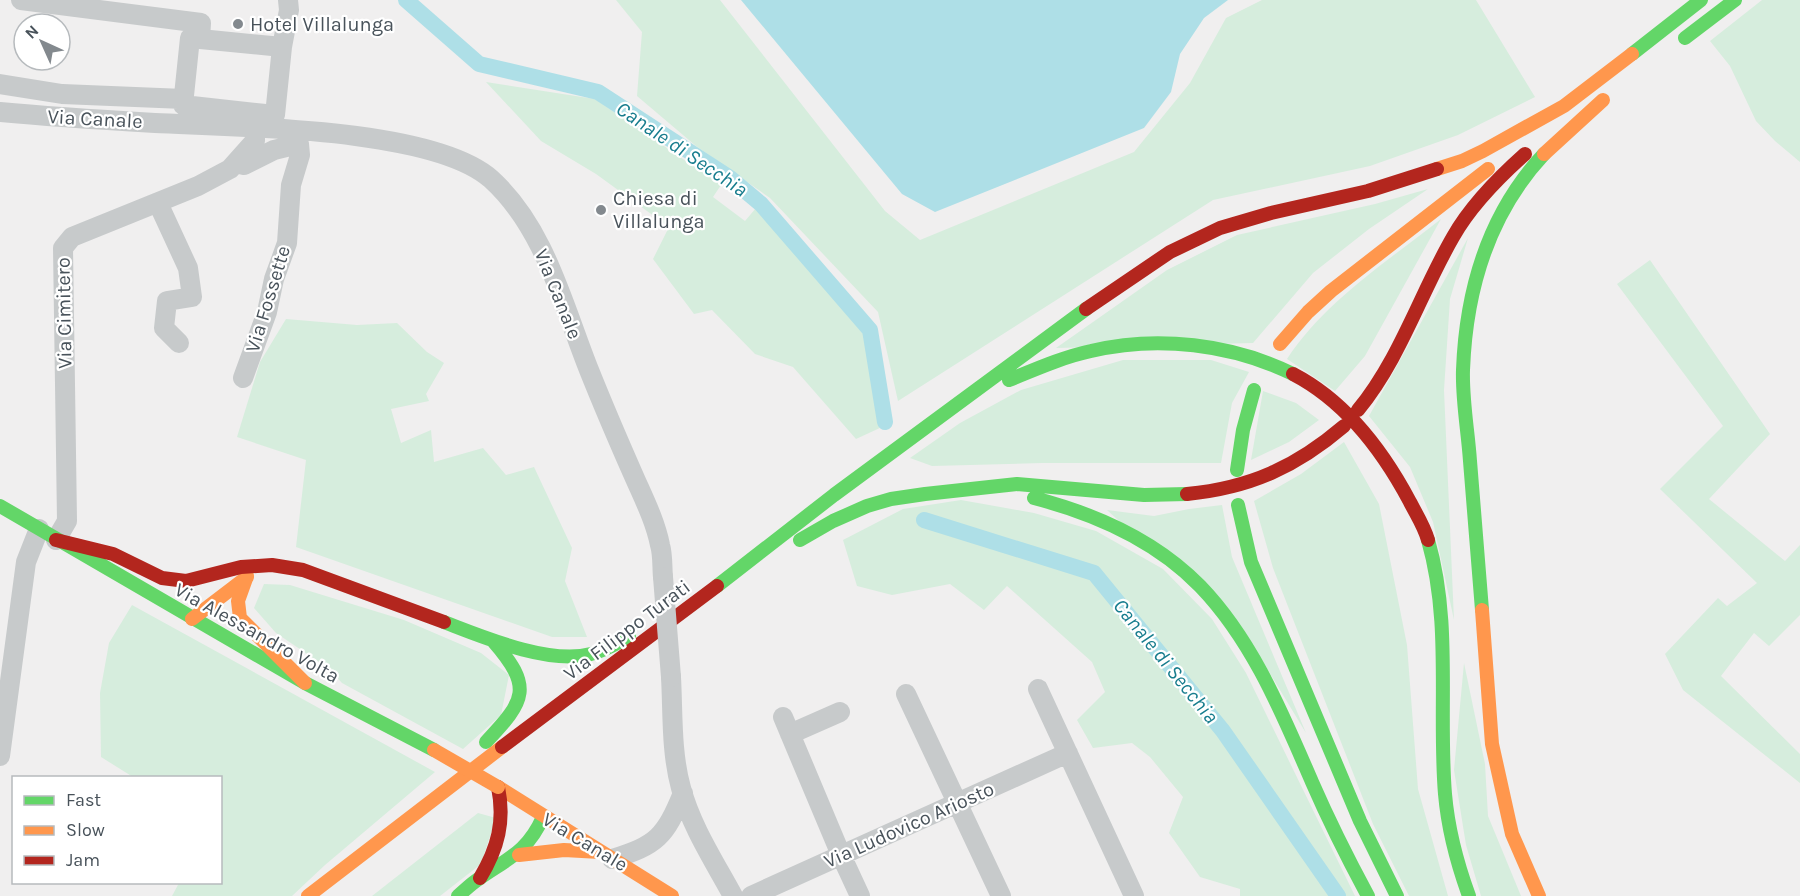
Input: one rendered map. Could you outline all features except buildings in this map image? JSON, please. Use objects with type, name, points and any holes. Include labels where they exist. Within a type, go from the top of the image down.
[{"type":"main road","points":[[1280,344],[1308,312],[1331,291],[1523,142],[1594,81],[1701,0]]},
{"type":"main road","points":[[1679,43],[1735,0]]},
{"type":"main road","points":[[1358,410],[1383,375],[1453,237],[1483,194],[1503,173],[1553,132],[1608,96],[1547,151],[1531,168],[1514,192],[1499,217],[1483,256],[1467,320],[1463,371],[1492,744],[1512,834],[1539,896]]},
{"type":"main road","points":[[971,396],[1065,324],[1170,252],[1220,228],[1271,213],[1368,191],[1462,161],[1506,140],[1564,106]]},
{"type":"main road","points":[[971,396],[1062,358],[1115,346],[1157,344],[1203,347],[1247,356],[1279,368],[1310,385],[1364,430],[1400,481],[1427,537],[1440,599],[1444,662],[1444,778],[1453,847],[1469,896]]},
{"type":"main road","points":[[1237,470],[1241,440],[1254,390]]},
{"type":"main road","name":"Via Filippo Turati","points":[[308,896],[433,799],[710,592],[834,495],[971,396]]},
{"type":"main road","points":[[56,540],[113,554],[162,578],[186,581],[241,567],[288,566],[323,576],[493,640],[550,655],[578,656],[592,654],[667,619],[820,528],[855,511],[890,500],[959,489],[981,489],[1014,484],[1051,485],[1114,493],[1164,496],[1220,490],[1257,481],[1281,471],[1306,458],[1327,443],[1344,426]]},
{"type":"main road","points":[[981,489],[1055,503],[1123,530],[1154,548],[1201,586],[1236,631],[1263,676],[1368,896]]},
{"type":"main road","points":[[1238,504],[1243,532],[1259,580],[1360,821],[1397,896]]},
{"type":"main road","name":"Via Alessandro Volta","points":[[0,506],[305,683],[434,750],[498,788]]},
{"type":"main road","points":[[192,619],[248,576],[272,565]]},
{"type":"main road","points":[[192,619],[201,596],[210,584],[225,572]]},
{"type":"main road","points":[[248,576],[239,593],[237,605],[240,618],[305,683]]},
{"type":"main road","points":[[433,799],[454,774],[506,722],[520,698],[520,678],[517,669],[493,640]]},
{"type":"main road","points":[[480,878],[494,855],[500,836],[502,804],[498,788]]},
{"type":"main road","name":"Via Canale","points":[[498,788],[672,896]]},
{"type":"main road","points":[[494,855],[515,835],[543,817]]},
{"type":"main road","points":[[458,896],[480,878],[519,855],[534,838],[543,817]]},
{"type":"main road","points":[[519,855],[564,850],[606,856]]},
{"type":"street","points":[[21,0],[201,23],[200,39]]},
{"type":"street","name":"Via Cimitero","points":[[56,540],[67,520],[63,248],[72,237],[198,186],[230,169],[236,163],[267,124],[289,10],[288,0]]},
{"type":"street","points":[[194,110],[190,38],[282,48]]},
{"type":"street","name":"Via Canale","points":[[0,84],[194,110],[267,124],[388,141],[436,152],[464,163],[489,178],[510,199],[526,220],[550,270],[661,545],[675,752],[683,793],[700,834],[733,896]]},
{"type":"street","name":"Via Canale","points":[[0,112],[66,118],[194,110]]},
{"type":"street","name":"Via Fossette","points":[[236,163],[244,165],[274,150],[299,144],[300,155],[291,185],[287,243],[274,279],[267,312],[243,378]]},
{"type":"street","points":[[158,203],[188,268],[192,297],[167,301],[164,328],[179,343]]},
{"type":"street","points":[[0,756],[26,562],[39,529]]},
{"type":"street","points":[[1038,688],[1134,896]]},
{"type":"street","points":[[906,694],[1001,896]]},
{"type":"street","points":[[840,712],[787,725],[860,896]]},
{"type":"street","name":"Via Ludovico Ariosto","points":[[750,896],[1068,753]]},
{"type":"street","points":[[606,856],[649,845],[667,829],[683,793]]},
{"type":"street","points":[[667,829],[700,834]]},
{"type":"green space","points":[[616,0],[720,0],[885,211],[920,240],[1134,152],[1190,83],[1226,18],[1262,0],[1476,0],[1535,97],[1458,135],[1370,166],[1213,200],[898,401],[878,312],[770,198],[696,146],[637,96],[642,32]]},
{"type":"green space","points":[[1762,0],[1800,0],[1800,162],[1756,121],[1730,66],[1710,41]]},
{"type":"green space","points":[[486,82],[595,99],[721,185],[713,197],[745,221],[756,208],[865,333],[882,427],[856,439],[793,367],[755,354],[712,310],[694,314],[653,259],[669,227],[596,174],[541,141]]},
{"type":"green space","points":[[1428,189],[1369,229],[1313,273],[1253,343],[1056,348],[1167,270],[1237,235],[1375,204]]},
{"type":"green space","points":[[1441,219],[1365,356],[1335,391],[1287,359],[1302,338],[1338,300]]},
{"type":"green space","points":[[1468,238],[1450,299],[1444,390],[1454,620],[1433,522],[1410,467],[1369,416]]},
{"type":"green space","points":[[1650,260],[1770,434],[1709,499],[1785,561],[1800,545],[1800,615],[1769,646],[1754,633],[1721,676],[1800,754],[1800,783],[1683,690],[1665,654],[1718,598],[1727,606],[1757,583],[1660,489],[1723,426],[1617,284]]},
{"type":"green space","points":[[286,319],[357,325],[397,323],[427,352],[444,363],[426,394],[429,401],[391,409],[401,443],[431,430],[434,462],[483,448],[506,475],[534,467],[572,548],[565,581],[587,637],[552,637],[296,547],[306,460],[237,437],[260,362]]},
{"type":"green space","points":[[1123,360],[1211,360],[1249,372],[1232,403],[1221,463],[1042,463],[932,466],[910,458],[960,423],[1021,390]]},
{"type":"green space","points":[[1263,391],[1296,403],[1319,420],[1289,442],[1251,460]]},
{"type":"green space","points":[[1344,442],[1379,504],[1407,645],[1418,789],[1448,896],[1409,896],[1373,824],[1273,568],[1254,501],[1301,474]]},
{"type":"green space","points":[[961,500],[1034,513],[1096,531],[1163,569],[1212,619],[1246,673],[1355,896],[1240,896],[1240,889],[1200,877],[1169,833],[1183,797],[1150,757],[1132,743],[1093,748],[1077,720],[1105,692],[1092,662],[1007,586],[984,610],[950,584],[892,595],[857,586],[843,540],[903,509]]},
{"type":"green space","points":[[1222,505],[1232,557],[1306,733],[1251,642],[1107,510],[1154,516]]},
{"type":"green space","points":[[264,584],[290,585],[404,620],[481,653],[509,675],[501,715],[463,749],[342,683],[328,668],[276,633],[254,608]]},
{"type":"green space","points":[[132,605],[435,772],[325,865],[292,896],[172,896],[178,884],[222,884],[222,776],[131,776],[101,757],[100,693],[109,643]]},
{"type":"green space","points":[[1464,663],[1485,764],[1488,816],[1521,896],[1481,896],[1466,845],[1454,770]]},
{"type":"green space","points":[[478,813],[496,818],[481,864],[440,896],[372,896]]},
{"type":"water","points":[[741,0],[1228,0],[1204,18],[1180,54],[1171,92],[1144,128],[935,212],[902,194]]},
{"type":"waterway","name":"Canale di Secchia","points":[[406,0],[479,64],[598,92],[730,178],[761,204],[870,330],[885,422]]},
{"type":"waterway","name":"Canale di Secchia","points":[[924,520],[1094,573],[1223,731],[1338,896]]},
{"type":"traffic: fast","points":[[1632,54],[1701,0]]},
{"type":"traffic: fast","points":[[1685,38],[1735,0]]},
{"type":"traffic: fast","points":[[1482,610],[1463,393],[1465,340],[1475,282],[1495,227],[1525,177],[1544,154]]},
{"type":"traffic: fast","points":[[717,586],[834,495],[1086,309]]},
{"type":"traffic: fast","points":[[1009,380],[1081,354],[1116,346],[1168,343],[1220,349],[1270,364],[1293,374]]},
{"type":"traffic: fast","points":[[1237,470],[1243,430],[1254,390]]},
{"type":"traffic: fast","points":[[800,540],[833,521],[867,506],[891,499],[925,494],[1017,484],[1144,495],[1187,494]]},
{"type":"traffic: fast","points":[[1034,498],[1080,512],[1144,542],[1182,570],[1219,607],[1236,630],[1265,679],[1318,797],[1368,896]]},
{"type":"traffic: fast","points":[[1238,505],[1251,562],[1360,821],[1397,896]]},
{"type":"traffic: fast","points":[[0,506],[305,683],[434,750]]},
{"type":"traffic: fast","points":[[1428,540],[1440,603],[1446,807],[1454,846],[1469,896]]},
{"type":"traffic: fast","points":[[444,622],[516,648],[556,656],[591,654],[629,637]]},
{"type":"traffic: fast","points":[[486,742],[510,715],[520,693],[519,682],[514,670],[493,641]]},
{"type":"traffic: fast","points":[[458,896],[474,882],[517,853],[531,838],[543,817]]},
{"type":"traffic: slow","points":[[1437,169],[1483,151],[1564,106],[1632,54]]},
{"type":"traffic: slow","points":[[1544,154],[1603,100]]},
{"type":"traffic: slow","points":[[1280,344],[1308,312],[1331,291],[1488,169]]},
{"type":"traffic: slow","points":[[247,576],[238,601],[240,618],[305,683]]},
{"type":"traffic: slow","points":[[192,619],[247,577]]},
{"type":"traffic: slow","points":[[1482,610],[1492,744],[1512,834],[1539,896]]},
{"type":"traffic: slow","points":[[308,896],[502,747]]},
{"type":"traffic: slow","points":[[434,750],[498,787]]},
{"type":"traffic: slow","points":[[498,787],[672,896]]},
{"type":"traffic: slow","points":[[519,855],[564,850],[600,852]]},
{"type":"traffic: jam","points":[[1358,410],[1398,348],[1460,225],[1486,192],[1525,154]]},
{"type":"traffic: jam","points":[[1086,309],[1170,252],[1220,228],[1271,213],[1368,191],[1437,169]]},
{"type":"traffic: jam","points":[[1293,374],[1329,398],[1346,413],[1375,446],[1420,520],[1428,540]]},
{"type":"traffic: jam","points":[[1187,494],[1231,487],[1271,473],[1308,453],[1344,426]]},
{"type":"traffic: jam","points":[[56,540],[113,554],[162,578],[186,581],[241,567],[272,565],[303,570],[444,622]]},
{"type":"traffic: jam","points":[[502,747],[717,586]]},
{"type":"traffic: jam","points":[[480,878],[491,856],[498,834],[501,811],[498,787]]},
{"type":"place","name":"Hotel Villalunga","points":[[238,24]]},
{"type":"place","name":"Chiesa di Villalunga","points":[[601,210]]}]
